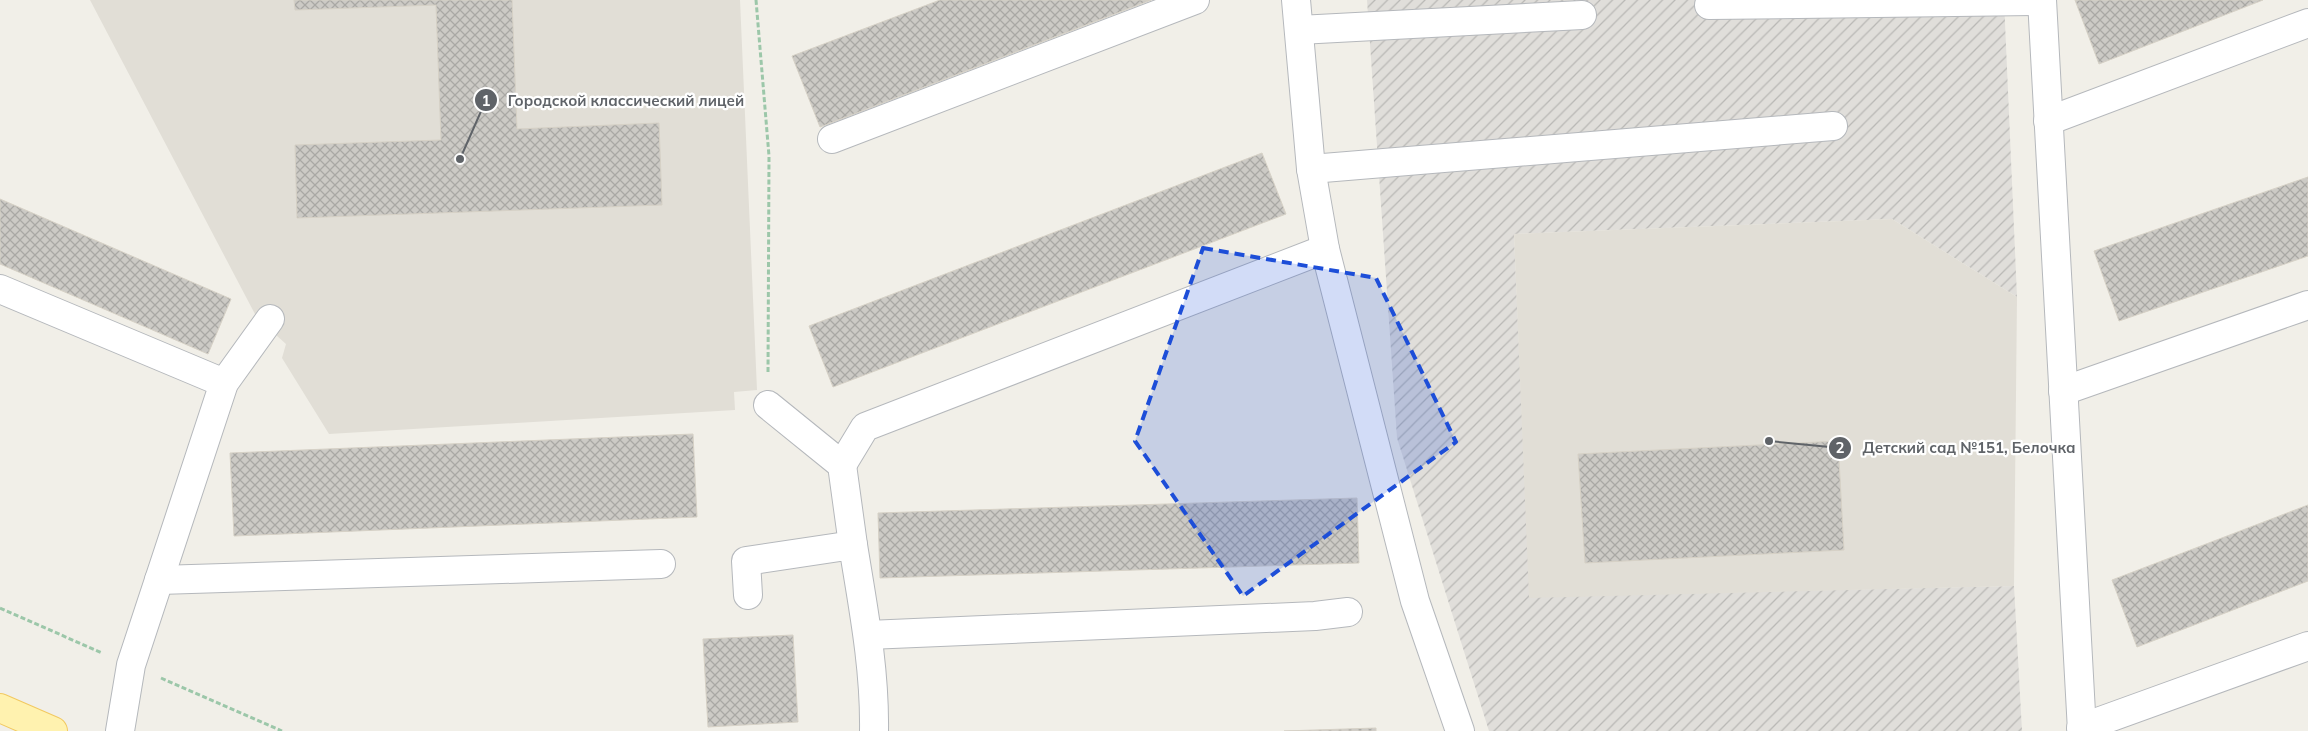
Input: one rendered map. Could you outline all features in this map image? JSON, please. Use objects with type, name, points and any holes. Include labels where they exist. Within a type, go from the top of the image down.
[{"type":"main road","points":[[0,708],[53,731]]},
{"type":"lane","points":[[832,139],[1195,0]]},
{"type":"lane","points":[[1296,0],[1311,169],[1325,249],[1415,601],[1460,731]]},
{"type":"lane","points":[[1709,5],[2042,0],[2082,729],[2308,646]]},
{"type":"lane","points":[[1299,30],[1582,15]]},
{"type":"lane","points":[[2048,121],[2308,23]]},
{"type":"lane","points":[[1311,169],[1833,126]]},
{"type":"lane","points":[[874,731],[875,703],[868,635],[842,465],[865,427],[1325,249]]},
{"type":"lane","points":[[0,289],[224,382]]},
{"type":"lane","points":[[2063,391],[2308,305]]},
{"type":"lane","points":[[120,731],[131,665],[224,382],[270,319]]},
{"type":"lane","points":[[768,405],[842,465]]},
{"type":"lane","points":[[748,595],[746,561],[853,545]]},
{"type":"lane","points":[[159,580],[661,564]]},
{"type":"lane","points":[[868,635],[1305,617],[1348,612]]},
{"type":"path","points":[[756,0],[769,156],[768,405]]},
{"type":"highlighted area","points":[[1203,248],[1376,278],[1456,442],[1243,596],[1135,441]]},
{"type":"shaded area","points":[[90,0],[740,0],[757,390],[734,392],[735,410],[329,434],[282,358],[286,344],[257,318]]},
{"type":"shaded area","points":[[1367,0],[2004,0],[2017,297],[1892,219],[1514,234],[1530,597],[2014,586],[2022,731],[1489,731],[1397,438]]},
{"type":"shaded area","points":[[1892,219],[2017,297],[2014,586],[1529,598],[1514,234]]},
{"type":"building","points":[[294,0],[512,0],[517,129],[659,123],[662,205],[297,218],[295,145],[441,140],[436,5],[295,10]]},
{"type":"building","points":[[940,0],[1151,0],[820,127],[792,56]]},
{"type":"building","points":[[2075,0],[2263,0],[2099,64]]},
{"type":"building","points":[[1262,153],[1286,214],[833,387],[809,326]]},
{"type":"building","points":[[2308,177],[2308,256],[2119,321],[2094,251]]},
{"type":"building","points":[[0,199],[231,299],[208,354],[0,264]]},
{"type":"building","points":[[693,434],[697,517],[234,536],[230,453]]},
{"type":"building","points":[[1838,441],[1844,550],[1585,563],[1578,454]]},
{"type":"building","points":[[1357,498],[1359,563],[880,578],[878,513]]},
{"type":"building","points":[[2308,505],[2308,581],[2137,647],[2112,580]]},
{"type":"building","points":[[793,635],[798,722],[708,727],[703,639]]},
{"type":"building","points":[[1376,728],[1376,731],[1284,731]]},
{"type":"place","name":"Городской классический лицей","points":[[460,159]]},
{"type":"place","name":"Детский сад №151, Белочка","points":[[1769,441]]}]
